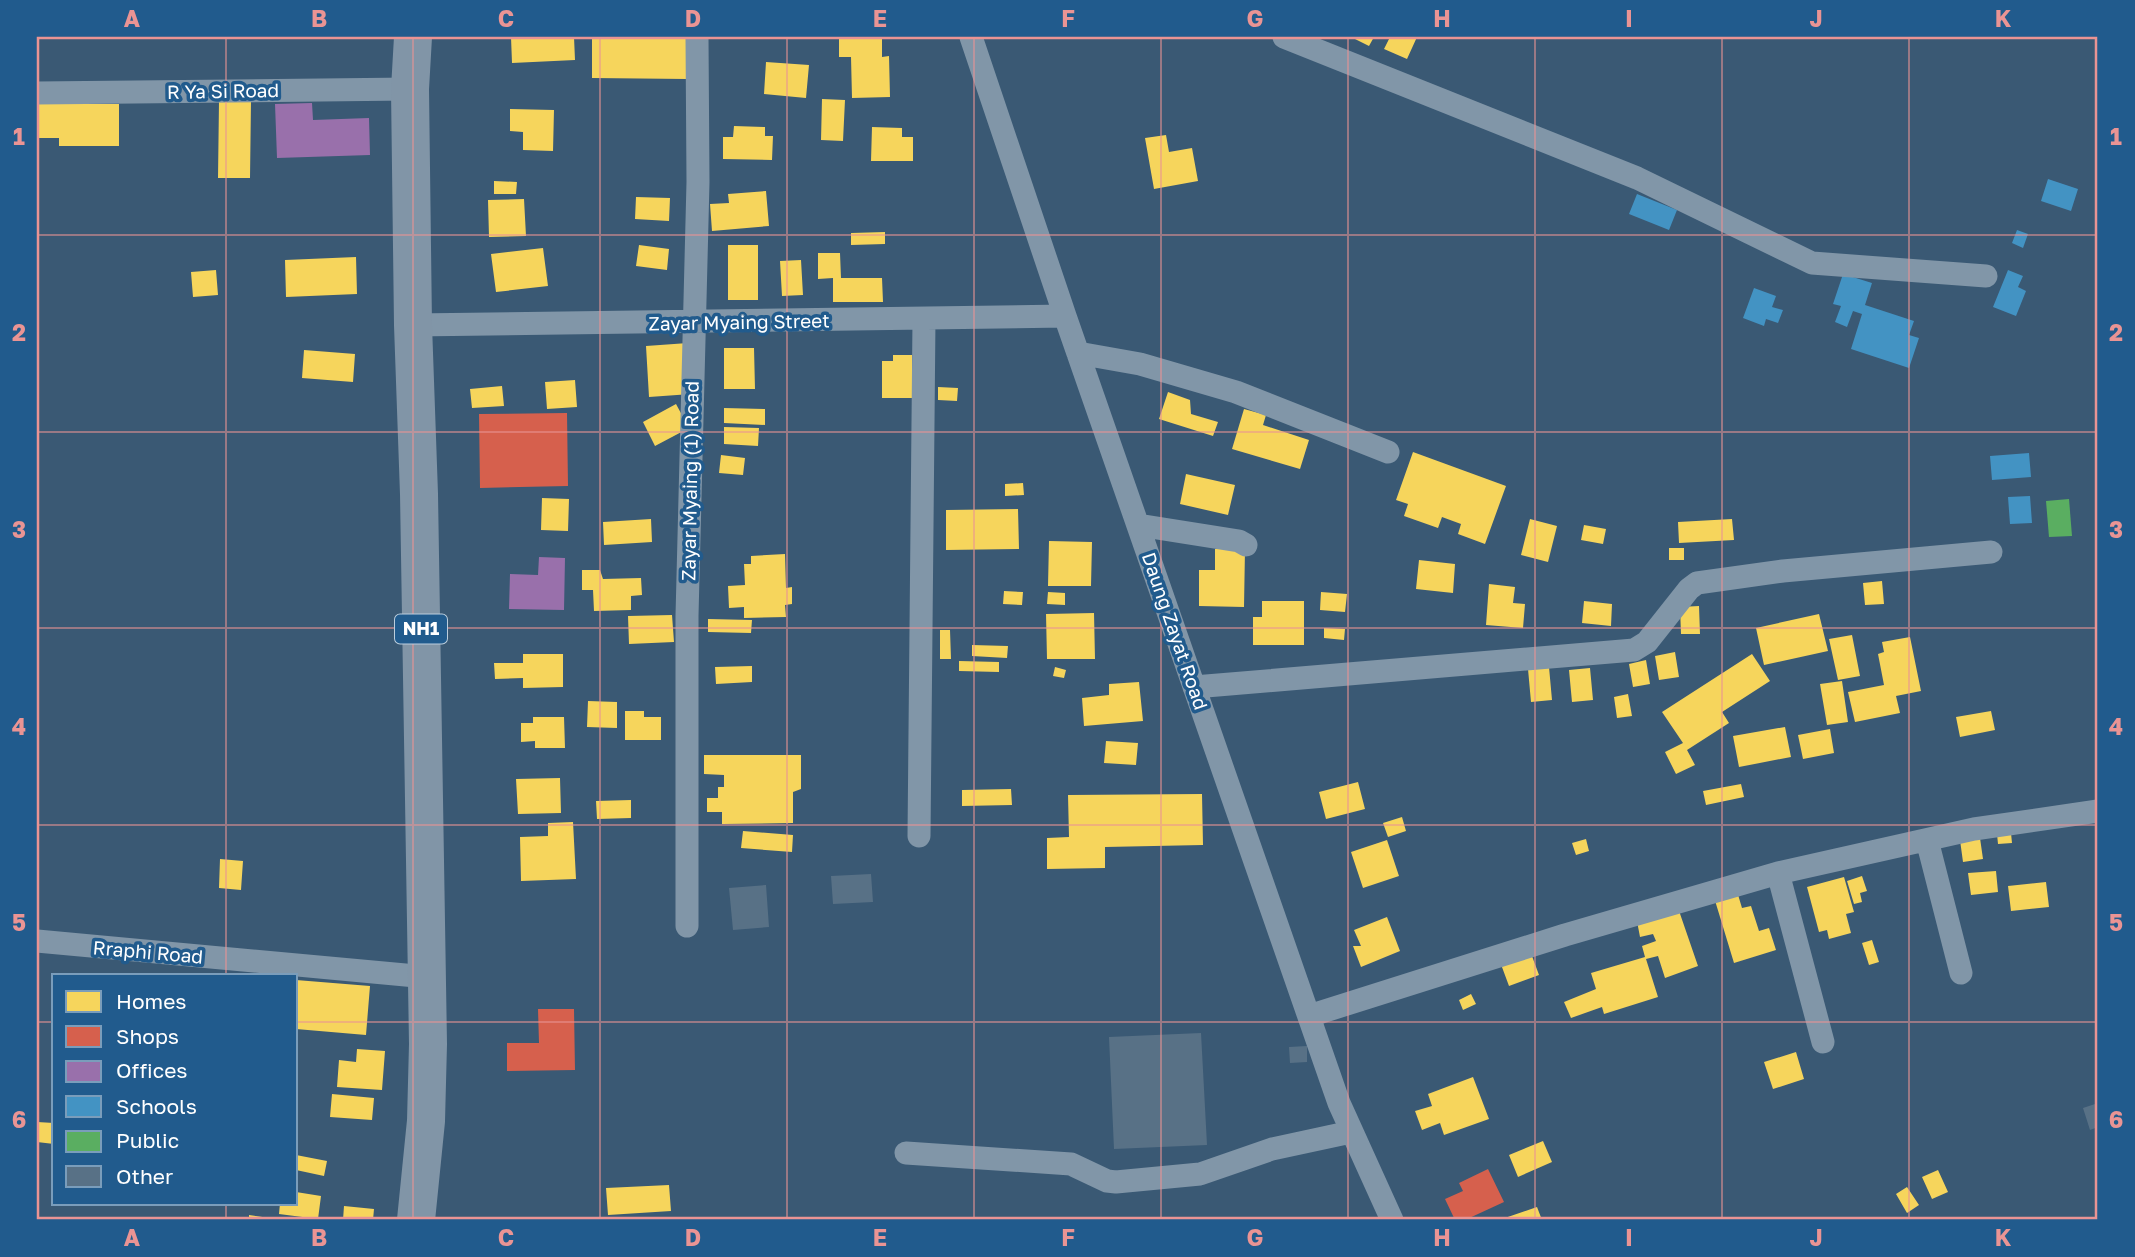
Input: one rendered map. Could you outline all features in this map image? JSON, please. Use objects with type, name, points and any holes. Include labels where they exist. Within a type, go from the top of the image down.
[{"type":"highway","name":"NH1","points":[[413,37],[410,89],[413,325],[419,494],[428,1044],[426,1121],[416,1220]]},
{"type":"street","name":"Zayar Myaing (1) Road","points":[[687,926],[687,615],[698,182],[697,37]]},
{"type":"street","name":"Daung Zayat Road","points":[[971,37],[1308,1016],[1351,1132],[1392,1220]]},
{"type":"street","points":[[1284,37],[1637,178],[1812,263],[1986,276]]},
{"type":"street","name":"R Ya Si Road","points":[[37,93],[410,89]]},
{"type":"street","name":"Zayar Myaing Street","points":[[413,325],[1065,316]]},
{"type":"street","points":[[919,836],[923,319]]},
{"type":"street","points":[[1078,353],[1140,364],[1236,392],[1388,452]]},
{"type":"street","points":[[1138,525],[1238,541],[1246,545]]},
{"type":"street","points":[[1194,687],[1634,650],[1647,642],[1689,589],[1698,583],[1783,571],[1991,552]]},
{"type":"street","points":[[1308,1016],[1565,935],[1778,873],[1974,830],[2098,811]]},
{"type":"street","points":[[1927,840],[1961,973]]},
{"type":"street","points":[[1778,873],[1823,1042]]},
{"type":"street","name":"Rraphi Road","points":[[37,942],[427,977]]},
{"type":"street","points":[[906,1153],[1071,1164],[1107,1181],[1116,1182],[1200,1174],[1272,1149],[1351,1132]]},
{"type":"building: Homes","points":[[511,37],[574,37],[575,60],[512,63]]},
{"type":"building: Homes","points":[[592,37],[687,37],[687,79],[592,78]]},
{"type":"building: Homes","points":[[839,37],[882,37],[882,57],[889,56],[890,97],[852,98],[851,57],[839,57]]},
{"type":"building: Homes","points":[[1351,37],[1374,37],[1369,46]]},
{"type":"building: Homes","points":[[1390,37],[1417,37],[1407,59],[1384,49]]},
{"type":"building: Homes","points":[[766,62],[809,65],[806,98],[764,94]]},
{"type":"building: Homes","points":[[822,99],[845,100],[843,141],[821,140]]},
{"type":"building: Homes","points":[[219,101],[251,101],[250,178],[218,178]]},
{"type":"building: Homes","points":[[37,104],[119,104],[119,146],[59,146],[59,138],[37,138]]},
{"type":"building: Homes","points":[[510,109],[554,110],[553,151],[523,150],[523,132],[510,131]]},
{"type":"building: Homes","points":[[734,126],[765,127],[765,136],[773,136],[772,160],[723,159],[723,137],[733,137]]},
{"type":"building: Homes","points":[[872,127],[902,128],[902,137],[913,137],[913,161],[871,161]]},
{"type":"building: Homes","points":[[1166,135],[1169,152],[1192,148],[1198,181],[1154,189],[1145,138]]},
{"type":"building: Homes","points":[[494,181],[517,182],[516,194],[494,194]]},
{"type":"building: Homes","points":[[766,191],[769,226],[712,231],[710,204],[729,203],[728,194]]},
{"type":"building: Homes","points":[[636,197],[670,198],[669,221],[635,219]]},
{"type":"building: Homes","points":[[524,199],[526,236],[489,237],[488,200]]},
{"type":"building: Homes","points":[[885,232],[885,244],[851,245],[851,233]]},
{"type":"building: Homes","points":[[639,245],[669,249],[667,270],[636,266]]},
{"type":"building: Homes","points":[[728,245],[758,245],[758,300],[728,300]]},
{"type":"building: Homes","points":[[543,248],[548,286],[496,292],[491,254]]},
{"type":"building: Homes","points":[[818,253],[840,253],[841,278],[882,278],[883,302],[833,302],[833,278],[818,279]]},
{"type":"building: Homes","points":[[356,257],[357,294],[286,297],[285,260]]},
{"type":"building: Homes","points":[[801,260],[803,295],[782,296],[780,261]]},
{"type":"building: Homes","points":[[216,270],[218,295],[193,297],[191,272]]},
{"type":"building: Homes","points":[[688,343],[691,394],[649,397],[646,346]]},
{"type":"building: Homes","points":[[724,348],[754,348],[755,389],[724,389]]},
{"type":"building: Homes","points":[[304,350],[355,354],[353,382],[302,378]]},
{"type":"building: Homes","points":[[893,355],[912,355],[912,398],[882,398],[882,361],[893,361]]},
{"type":"building: Homes","points":[[575,380],[577,407],[547,409],[545,382]]},
{"type":"building: Homes","points":[[502,386],[504,406],[472,408],[470,389]]},
{"type":"building: Homes","points":[[938,387],[958,388],[957,401],[938,400]]},
{"type":"building: Homes","points":[[1168,392],[1190,400],[1191,414],[1218,422],[1213,436],[1159,419]]},
{"type":"building: Homes","points":[[676,404],[689,428],[655,446],[643,422]]},
{"type":"building: Homes","points":[[724,408],[765,409],[765,425],[724,423]]},
{"type":"building: Homes","points":[[1244,409],[1266,415],[1263,425],[1309,440],[1300,469],[1232,449]]},
{"type":"building: Homes","points":[[724,427],[759,428],[758,446],[724,444]]},
{"type":"building: Homes","points":[[1413,452],[1506,486],[1485,544],[1458,534],[1461,524],[1442,517],[1438,528],[1404,516],[1408,504],[1396,500]]},
{"type":"building: Homes","points":[[721,455],[745,458],[743,475],[719,473]]},
{"type":"building: Homes","points":[[1186,474],[1235,485],[1228,515],[1180,504]]},
{"type":"building: Homes","points":[[1023,483],[1024,495],[1005,496],[1005,484]]},
{"type":"building: Homes","points":[[542,498],[569,499],[568,531],[541,530]]},
{"type":"building: Homes","points":[[1018,509],[1019,549],[946,550],[946,510]]},
{"type":"building: Homes","points":[[651,519],[652,542],[604,545],[603,522]]},
{"type":"building: Homes","points":[[1530,519],[1557,526],[1548,562],[1521,555]]},
{"type":"building: Homes","points":[[1732,519],[1734,540],[1679,543],[1678,522]]},
{"type":"building: Homes","points":[[1584,525],[1606,529],[1603,544],[1581,540]]},
{"type":"building: Homes","points":[[1049,541],[1092,542],[1091,586],[1048,586]]},
{"type":"building: Homes","points":[[1669,548],[1684,548],[1684,560],[1669,560]]},
{"type":"building: Homes","points":[[1215,549],[1245,549],[1244,607],[1199,606],[1199,570],[1215,570]]},
{"type":"building: Homes","points":[[785,554],[786,588],[792,587],[792,604],[785,605],[786,617],[744,618],[744,607],[729,608],[728,586],[745,585],[744,564],[751,564],[751,556]]},
{"type":"building: Homes","points":[[1419,560],[1455,564],[1453,593],[1416,589]]},
{"type":"building: Homes","points":[[582,570],[600,570],[603,579],[641,578],[642,595],[631,596],[631,610],[594,611],[593,590],[582,590]]},
{"type":"building: Homes","points":[[1882,581],[1884,604],[1865,605],[1863,583]]},
{"type":"building: Homes","points":[[1489,584],[1515,587],[1513,603],[1525,604],[1523,628],[1486,625]]},
{"type":"building: Homes","points":[[1004,591],[1023,592],[1022,605],[1003,604]]},
{"type":"building: Homes","points":[[1048,592],[1065,593],[1065,605],[1047,604]]},
{"type":"building: Homes","points":[[1321,592],[1347,594],[1345,612],[1320,610]]},
{"type":"building: Homes","points":[[1262,601],[1304,601],[1304,645],[1253,645],[1253,617],[1262,617]]},
{"type":"building: Homes","points":[[1584,601],[1612,604],[1611,626],[1582,623]]},
{"type":"building: Homes","points":[[1699,606],[1700,634],[1681,634],[1680,607]]},
{"type":"building: Homes","points":[[1094,613],[1095,659],[1047,659],[1046,614]]},
{"type":"building: Homes","points":[[1819,614],[1828,651],[1764,665],[1756,628]]},
{"type":"building: Homes","points":[[672,615],[674,642],[629,644],[628,616]]},
{"type":"building: Homes","points":[[708,619],[752,620],[751,633],[708,632]]},
{"type":"building: Homes","points":[[1324,628],[1345,629],[1344,640],[1324,638]]},
{"type":"building: Homes","points":[[940,630],[950,630],[951,659],[940,659]]},
{"type":"building: Homes","points":[[1852,635],[1860,676],[1838,680],[1829,639]]},
{"type":"building: Homes","points":[[1910,637],[1921,691],[1896,696],[1900,713],[1855,722],[1848,692],[1884,685],[1878,654],[1884,652],[1882,642]]},
{"type":"building: Homes","points":[[972,645],[1008,646],[1007,658],[972,656]]},
{"type":"building: Homes","points":[[1675,652],[1679,677],[1659,680],[1655,656]]},
{"type":"building: Homes","points":[[523,654],[563,654],[563,687],[523,688],[523,678],[495,679],[494,663],[523,663]]},
{"type":"building: Homes","points":[[1752,654],[1770,681],[1722,712],[1729,723],[1687,750],[1695,765],[1676,774],[1665,752],[1683,743],[1662,712]]},
{"type":"building: Homes","points":[[1646,660],[1650,684],[1633,687],[1629,664]]},
{"type":"building: Homes","points":[[959,661],[999,662],[999,672],[959,671]]},
{"type":"building: Homes","points":[[752,666],[752,682],[716,684],[715,667]]},
{"type":"building: Homes","points":[[1055,667],[1066,670],[1064,678],[1053,676]]},
{"type":"building: Homes","points":[[1549,667],[1552,700],[1531,702],[1528,669]]},
{"type":"building: Homes","points":[[1590,668],[1593,700],[1572,702],[1569,670]]},
{"type":"building: Homes","points":[[1842,681],[1848,722],[1827,725],[1820,684]]},
{"type":"building: Homes","points":[[1139,682],[1143,721],[1084,726],[1082,698],[1109,695],[1109,684]]},
{"type":"building: Homes","points":[[1628,694],[1632,716],[1617,718],[1614,697]]},
{"type":"building: Homes","points":[[588,701],[617,702],[617,728],[587,727]]},
{"type":"building: Homes","points":[[625,711],[644,711],[644,717],[661,717],[661,740],[625,740]]},
{"type":"building: Homes","points":[[1991,711],[1995,730],[1960,737],[1956,717]]},
{"type":"building: Homes","points":[[533,717],[564,717],[565,748],[535,748],[535,741],[521,742],[521,723],[533,723]]},
{"type":"building: Homes","points":[[1785,727],[1791,757],[1739,767],[1733,736]]},
{"type":"building: Homes","points":[[1830,729],[1834,753],[1803,759],[1798,735]]},
{"type":"building: Homes","points":[[1106,741],[1138,743],[1136,765],[1104,763]]},
{"type":"building: Homes","points":[[704,755],[801,755],[801,789],[793,792],[793,823],[722,824],[722,812],[707,812],[707,798],[718,798],[718,787],[724,787],[724,775],[704,774]]},
{"type":"building: Homes","points":[[560,778],[561,813],[518,814],[516,779]]},
{"type":"building: Homes","points":[[1358,782],[1365,809],[1326,819],[1319,792]]},
{"type":"building: Homes","points":[[1741,784],[1744,797],[1706,805],[1703,791]]},
{"type":"building: Homes","points":[[1011,789],[1012,805],[962,806],[962,790]]},
{"type":"building: Homes","points":[[1202,794],[1203,845],[1105,847],[1105,868],[1047,869],[1047,838],[1069,837],[1068,795]]},
{"type":"building: Homes","points":[[631,800],[631,818],[597,819],[596,801]]},
{"type":"building: Homes","points":[[1402,817],[1406,831],[1388,837],[1383,823]]},
{"type":"building: Homes","points":[[573,822],[576,879],[521,881],[520,837],[548,836],[548,823]]},
{"type":"building: Homes","points":[[743,831],[793,835],[792,852],[741,848]]},
{"type":"building: Homes","points":[[2011,833],[2012,843],[1998,844],[1997,834]]},
{"type":"building: Homes","points":[[1980,838],[1983,859],[1963,862],[1960,840]]},
{"type":"building: Homes","points":[[1586,839],[1589,851],[1576,855],[1572,843]]},
{"type":"building: Homes","points":[[1387,840],[1399,876],[1363,888],[1351,852]]},
{"type":"building: Homes","points":[[220,859],[243,861],[241,890],[219,888]]},
{"type":"building: Homes","points":[[1996,871],[1998,892],[1971,895],[1968,873]]},
{"type":"building: Homes","points":[[1862,876],[1867,891],[1860,893],[1862,902],[1854,904],[1847,881]]},
{"type":"building: Homes","points":[[1844,877],[1854,912],[1846,914],[1851,933],[1829,939],[1827,930],[1819,932],[1807,887]]},
{"type":"building: Homes","points":[[2046,882],[2049,907],[2011,911],[2008,886]]},
{"type":"building: Homes","points":[[1736,888],[1742,908],[1751,906],[1759,931],[1769,928],[1776,950],[1734,963],[1713,894]]},
{"type":"building: Homes","points":[[1677,905],[1698,966],[1665,978],[1658,956],[1646,959],[1658,997],[1604,1014],[1602,1007],[1571,1018],[1564,1002],[1596,989],[1591,973],[1645,957],[1642,946],[1656,941],[1653,934],[1640,937],[1636,916]]},
{"type":"building: Homes","points":[[1387,917],[1400,951],[1361,967],[1353,946],[1361,946],[1354,930]]},
{"type":"building: Homes","points":[[1872,940],[1879,962],[1869,965],[1862,943]]},
{"type":"building: Homes","points":[[1529,948],[1539,975],[1509,986],[1499,959]]},
{"type":"building: Homes","points":[[298,980],[370,986],[366,1035],[298,1029]]},
{"type":"building: Homes","points":[[1471,994],[1476,1004],[1463,1010],[1459,1000]]},
{"type":"building: Homes","points":[[357,1049],[385,1051],[382,1090],[337,1087],[339,1060],[356,1062]]},
{"type":"building: Homes","points":[[1796,1052],[1804,1079],[1773,1089],[1764,1062]]},
{"type":"building: Homes","points":[[1473,1077],[1489,1119],[1444,1135],[1440,1123],[1422,1130],[1415,1111],[1432,1106],[1428,1094]]},
{"type":"building: Homes","points":[[332,1094],[374,1098],[372,1120],[330,1117]]},
{"type":"building: Homes","points":[[37,1122],[52,1123],[52,1144],[37,1142]]},
{"type":"building: Homes","points":[[1543,1141],[1552,1162],[1518,1177],[1509,1155]]},
{"type":"building: Homes","points":[[298,1155],[327,1161],[324,1176],[298,1170]]},
{"type":"building: Homes","points":[[1938,1170],[1948,1192],[1932,1199],[1922,1177]]},
{"type":"building: Homes","points":[[669,1185],[671,1211],[608,1215],[606,1188]]},
{"type":"building: Homes","points":[[1907,1187],[1919,1205],[1907,1213],[1896,1194]]},
{"type":"building: Homes","points":[[298,1192],[321,1196],[318,1219],[279,1214],[280,1204],[298,1204]]},
{"type":"building: Homes","points":[[344,1206],[374,1209],[373,1220],[343,1220]]},
{"type":"building: Homes","points":[[1537,1207],[1542,1220],[1499,1220]]},
{"type":"building: Homes","points":[[249,1215],[276,1219],[276,1220],[249,1220]]},
{"type":"building: Shops","points":[[567,413],[568,486],[480,488],[479,414]]},
{"type":"building: Shops","points":[[538,1009],[574,1009],[575,1070],[507,1071],[507,1043],[539,1043]]},
{"type":"building: Shops","points":[[1488,1169],[1504,1202],[1465,1220],[1455,1220],[1445,1199],[1463,1191],[1459,1183]]},
{"type":"building: Offices","points":[[312,103],[313,120],[369,118],[370,155],[277,158],[275,104]]},
{"type":"building: Offices","points":[[539,557],[565,558],[564,610],[509,609],[510,574],[538,575]]},
{"type":"building: Schools","points":[[2048,179],[2078,189],[2071,211],[2041,201]]},
{"type":"building: Schools","points":[[1637,194],[1677,210],[1669,230],[1629,214]]},
{"type":"building: Schools","points":[[2017,230],[2028,234],[2023,248],[2012,243]]},
{"type":"building: Schools","points":[[2008,270],[2023,276],[2018,287],[2026,291],[2016,316],[1993,307]]},
{"type":"building: Schools","points":[[1843,274],[1872,283],[1865,305],[1914,321],[1909,335],[1919,338],[1909,368],[1851,349],[1862,314],[1853,311],[1847,327],[1835,322],[1841,306],[1833,304]]},
{"type":"building: Schools","points":[[1754,288],[1776,296],[1772,307],[1783,310],[1778,323],[1766,319],[1764,326],[1743,318]]},
{"type":"building: Schools","points":[[2029,453],[2031,477],[1992,480],[1990,456]]},
{"type":"building: Schools","points":[[2030,496],[2032,523],[2010,524],[2008,497]]},
{"type":"building: Public","points":[[2069,499],[2072,536],[2049,537],[2046,501]]},
{"type":"building: Other","points":[[871,874],[873,902],[833,904],[831,876]]},
{"type":"building: Other","points":[[766,885],[769,927],[733,930],[729,888]]},
{"type":"building: Other","points":[[1201,1033],[1207,1145],[1114,1149],[1109,1037]]},
{"type":"building: Other","points":[[1307,1046],[1307,1062],[1290,1063],[1289,1047]]},
{"type":"building: Other","points":[[2098,1103],[2098,1127],[2090,1130],[2083,1108]]}]
